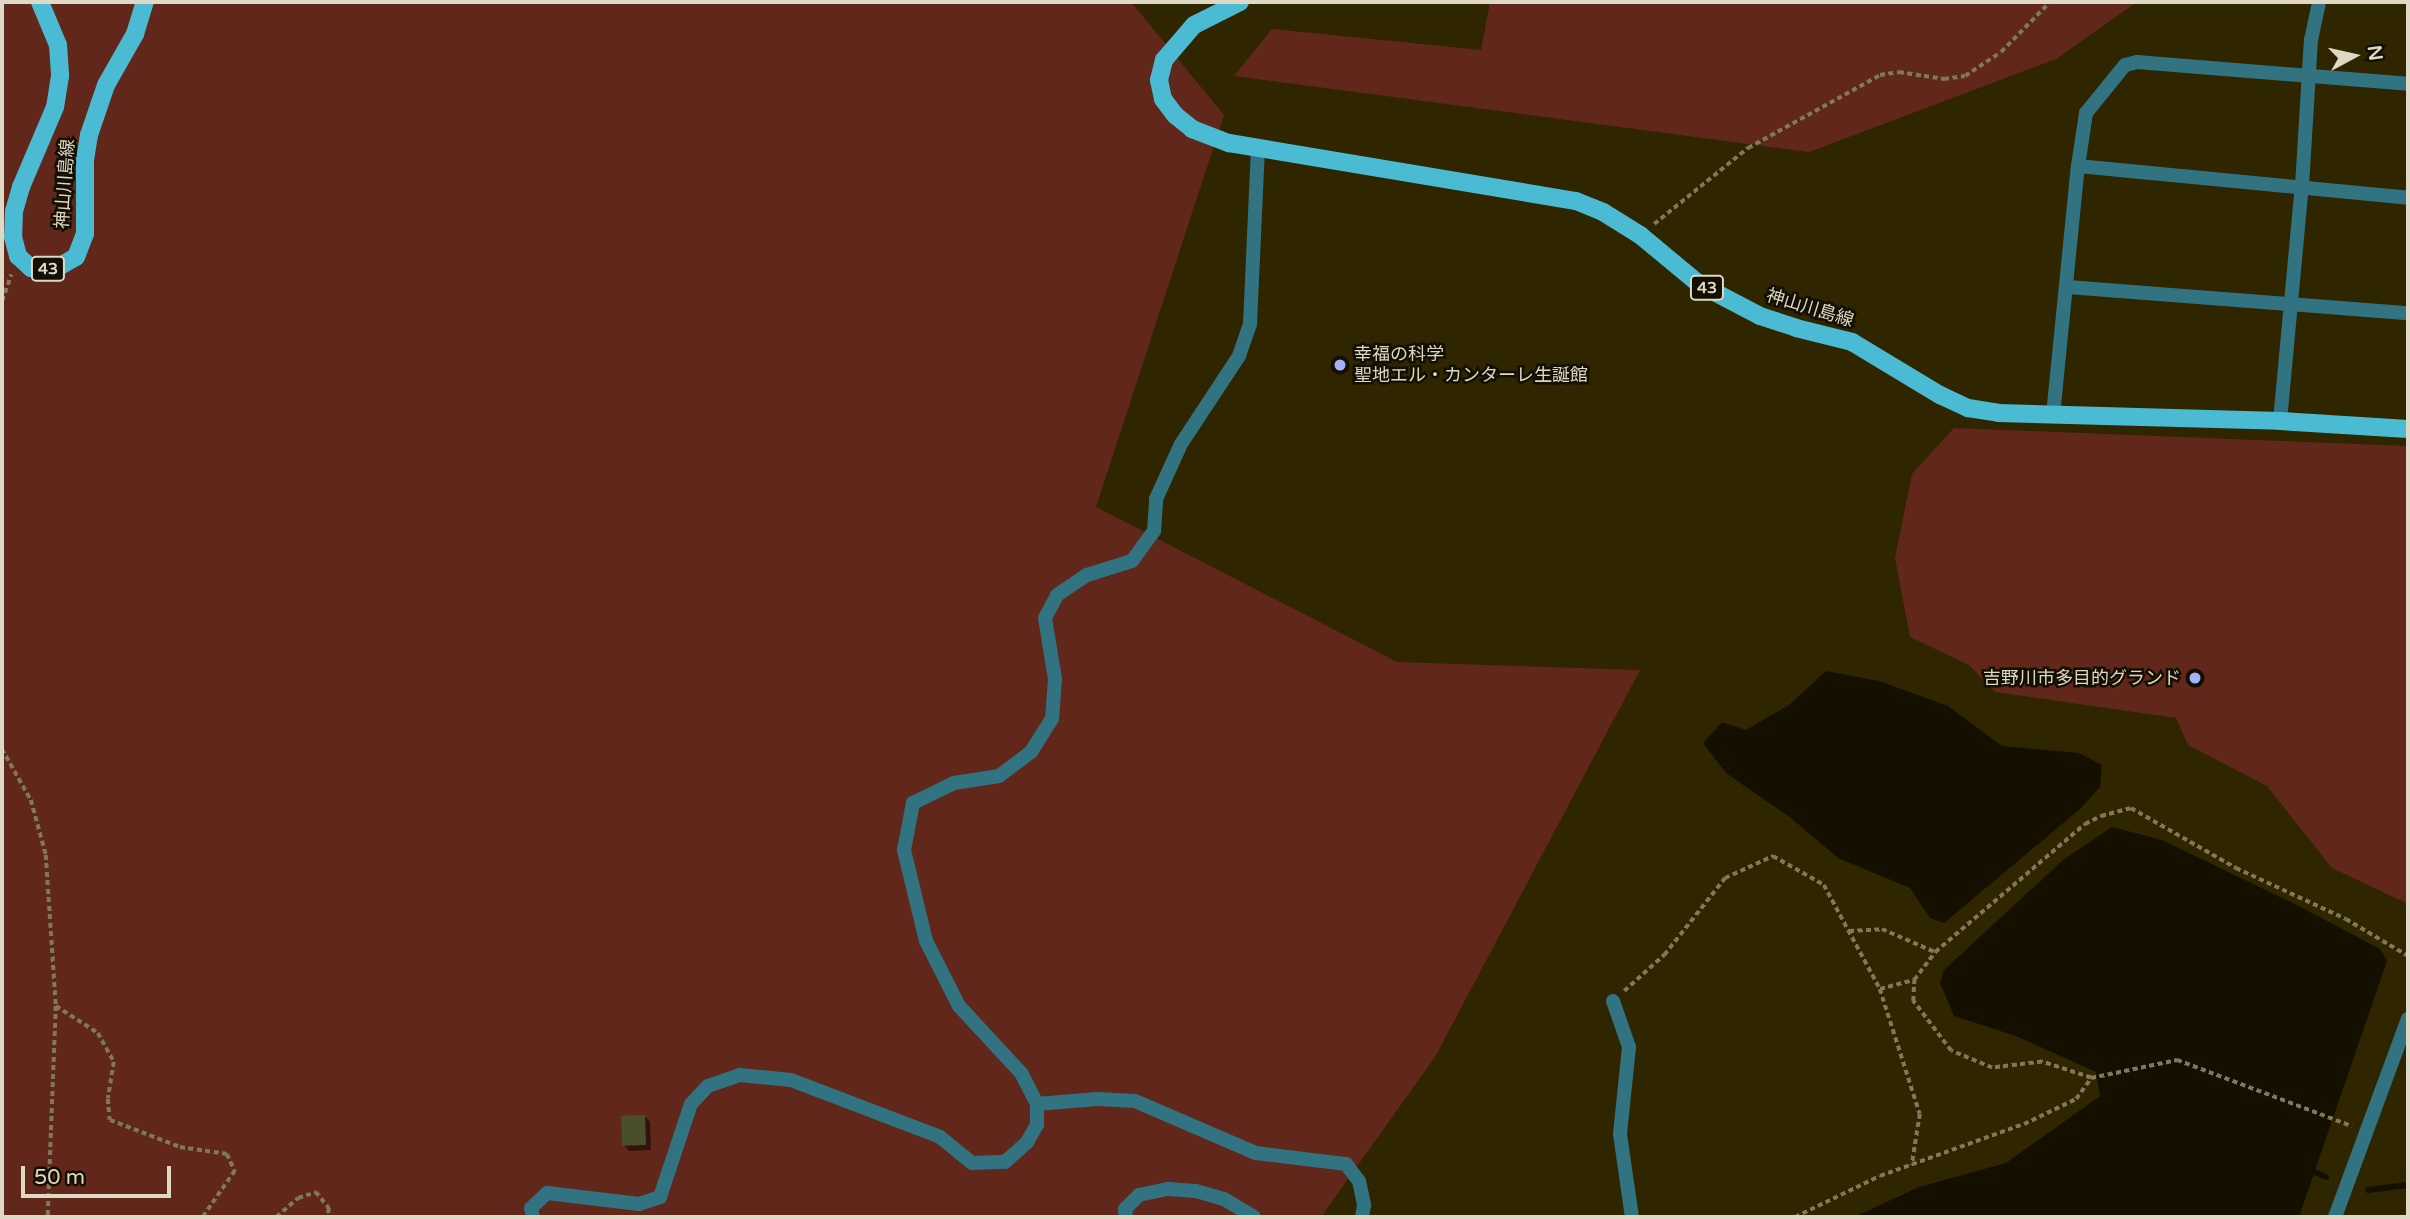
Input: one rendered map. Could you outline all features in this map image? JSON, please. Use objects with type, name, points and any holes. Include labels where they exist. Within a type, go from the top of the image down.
[{"type":"main road","name":"神山川島線","points":[[40,2],[58,45],[60,76],[55,107],[21,187],[14,211],[13,237],[18,256],[31,268],[55,269],[76,257],[85,234],[85,160],[89,135],[107,85],[135,34],[145,2]]},
{"type":"main road","name":"神山川島線","points":[[1240,2],[1194,25],[1164,60],[1160,80],[1163,99],[1192,129],[1229,143],[1576,201],[1603,212],[1640,235],[1699,284],[1760,316],[1852,342],[1940,395],[1968,408],[1998,413],[2280,421],[2408,429]]},
{"type":"street","points":[[2280,421],[2302,186],[2311,40],[2319,2]]},
{"type":"street","points":[[2053,415],[2068,287],[2078,166],[2086,113],[2125,65],[2137,62],[2408,84]]},
{"type":"street","points":[[533,1217],[531,1208],[547,1193],[639,1204],[660,1197],[691,1104],[708,1086],[740,1075],[791,1080],[940,1137],[972,1163],[1005,1162],[1020,1149],[1037,1125],[1037,1104],[1022,1074],[959,1006],[926,941],[904,850],[913,803],[954,783],[999,776],[1031,752],[1052,719],[1055,679],[1045,618],[1057,595],[1087,575],[1132,561],[1153,531],[1156,499],[1181,444],[1239,356],[1250,324],[1258,146]]},
{"type":"street","points":[[2078,166],[2408,198]]},
{"type":"street","points":[[2068,287],[2408,313]]},
{"type":"street","points":[[1613,1001],[1629,1047],[1620,1134],[1632,1217]]},
{"type":"street","points":[[2335,1217],[2408,1019]]},
{"type":"street","points":[[1037,1104],[1097,1099],[1135,1101],[1256,1153],[1346,1164],[1359,1181],[1364,1205],[1362,1217]]},
{"type":"street","points":[[1126,1217],[1125,1209],[1139,1195],[1168,1189],[1196,1191],[1224,1199],[1254,1217]]},
{"type":"path","points":[[1640,235],[1748,148],[1880,75],[1899,72],[1944,79],[1965,76],[2001,52],[2050,2]]},
{"type":"path","points":[[2,301],[18,256]]},
{"type":"path","points":[[2,749],[31,800],[46,855],[56,1006],[48,1217]]},
{"type":"path","points":[[1880,989],[1913,980],[1935,952],[2085,824],[2131,808],[2236,868],[2346,919],[2408,956]]},
{"type":"path","points":[[1613,1001],[1664,955],[1725,878],[1773,856],[1824,885],[1880,989],[1920,1114],[1912,1165]]},
{"type":"path","points":[[1849,931],[1882,929],[1935,952]]},
{"type":"path","points":[[1913,980],[1913,1001],[1951,1051],[1992,1068],[2042,1062],[2091,1078],[2177,1060],[2367,1131]]},
{"type":"path","points":[[56,1006],[98,1033],[114,1062],[108,1099],[110,1120],[180,1147],[227,1154],[235,1171],[203,1217]]},
{"type":"path","points":[[1795,1217],[1912,1165],[2024,1124],[2077,1099],[2091,1078]]},
{"type":"path","points":[[276,1217],[298,1198],[316,1192],[329,1208],[328,1217]]},
{"type":"shaded area","points":[[2,2],[1131,2],[1224,115],[1096,507],[1397,662],[1640,670],[1435,1057],[1321,1217],[2,1217]]},
{"type":"shaded area","points":[[1490,2],[2137,2],[2056,59],[1809,152],[1234,76],[1272,29],[1481,50]]},
{"type":"shaded area","name":"吉野川市多目的グランド","points":[[1954,428],[2408,446],[2406,903],[2332,868],[2267,786],[2188,745],[2176,718],[1995,692],[1969,665],[1910,637],[1895,558],[1912,474]]},
{"type":"shaded area","points":[[1826,671],[1879,681],[1948,706],[2002,746],[2079,753],[2102,765],[2100,787],[2080,809],[1944,923],[1930,918],[1910,888],[1838,858],[1791,818],[1726,773],[1703,743],[1722,722],[1746,730],[1789,705]]},
{"type":"shaded area","points":[[2112,827],[2162,840],[2295,904],[2380,949],[2387,961],[2299,1217],[1854,1217],[1919,1187],[2006,1163],[2100,1096],[2096,1072],[2016,1036],[1954,1016],[1940,983],[1944,970],[2063,860]]},
{"type":"building","points":[[645,1115],[646,1145],[622,1146],[621,1116]]},
{"type":"waterway","points":[[2315,1172],[2326,1177]]},
{"type":"waterway","points":[[2368,1190],[2408,1185]]},
{"type":"place","name":"幸福の科学 聖地エル・カンターレ生誕館","points":[[1340,365]]},
{"type":"place","name":"吉野川市多目的グランド","points":[[2195,678]]}]
